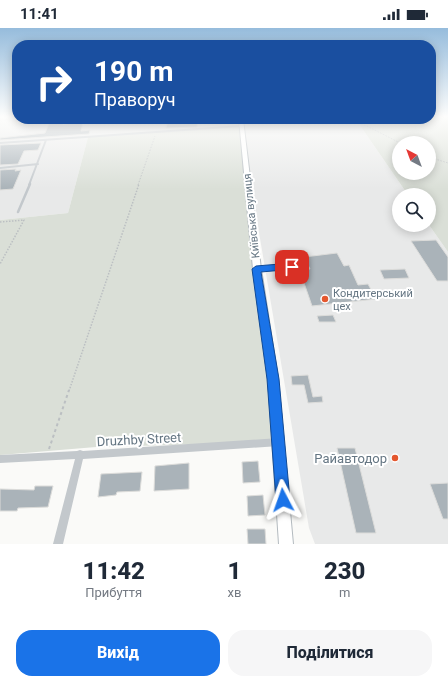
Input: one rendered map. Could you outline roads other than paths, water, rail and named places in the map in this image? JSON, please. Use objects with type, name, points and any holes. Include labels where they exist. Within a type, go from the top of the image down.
[{"type":"main road","name":"Київська вулиця","points":[[243,141],[256,269],[273,379],[286,544]]},
{"type":"street","name":"Druzhby Street","points":[[0,459],[278,442]]},
{"type":"street","points":[[58,544],[80,454]]},
{"type":"lane","points":[[0,143],[29,141]]},
{"type":"lane","points":[[18,212],[38,164],[46,141]]},
{"type":"lane","points":[[0,168],[38,164]]},
{"type":"lane","points":[[256,269],[292,267]]},
{"type":"place","name":"Кондитерський цех","points":[[325,299]]},
{"type":"place","name":"Райавтодор","points":[[395,458]]}]
